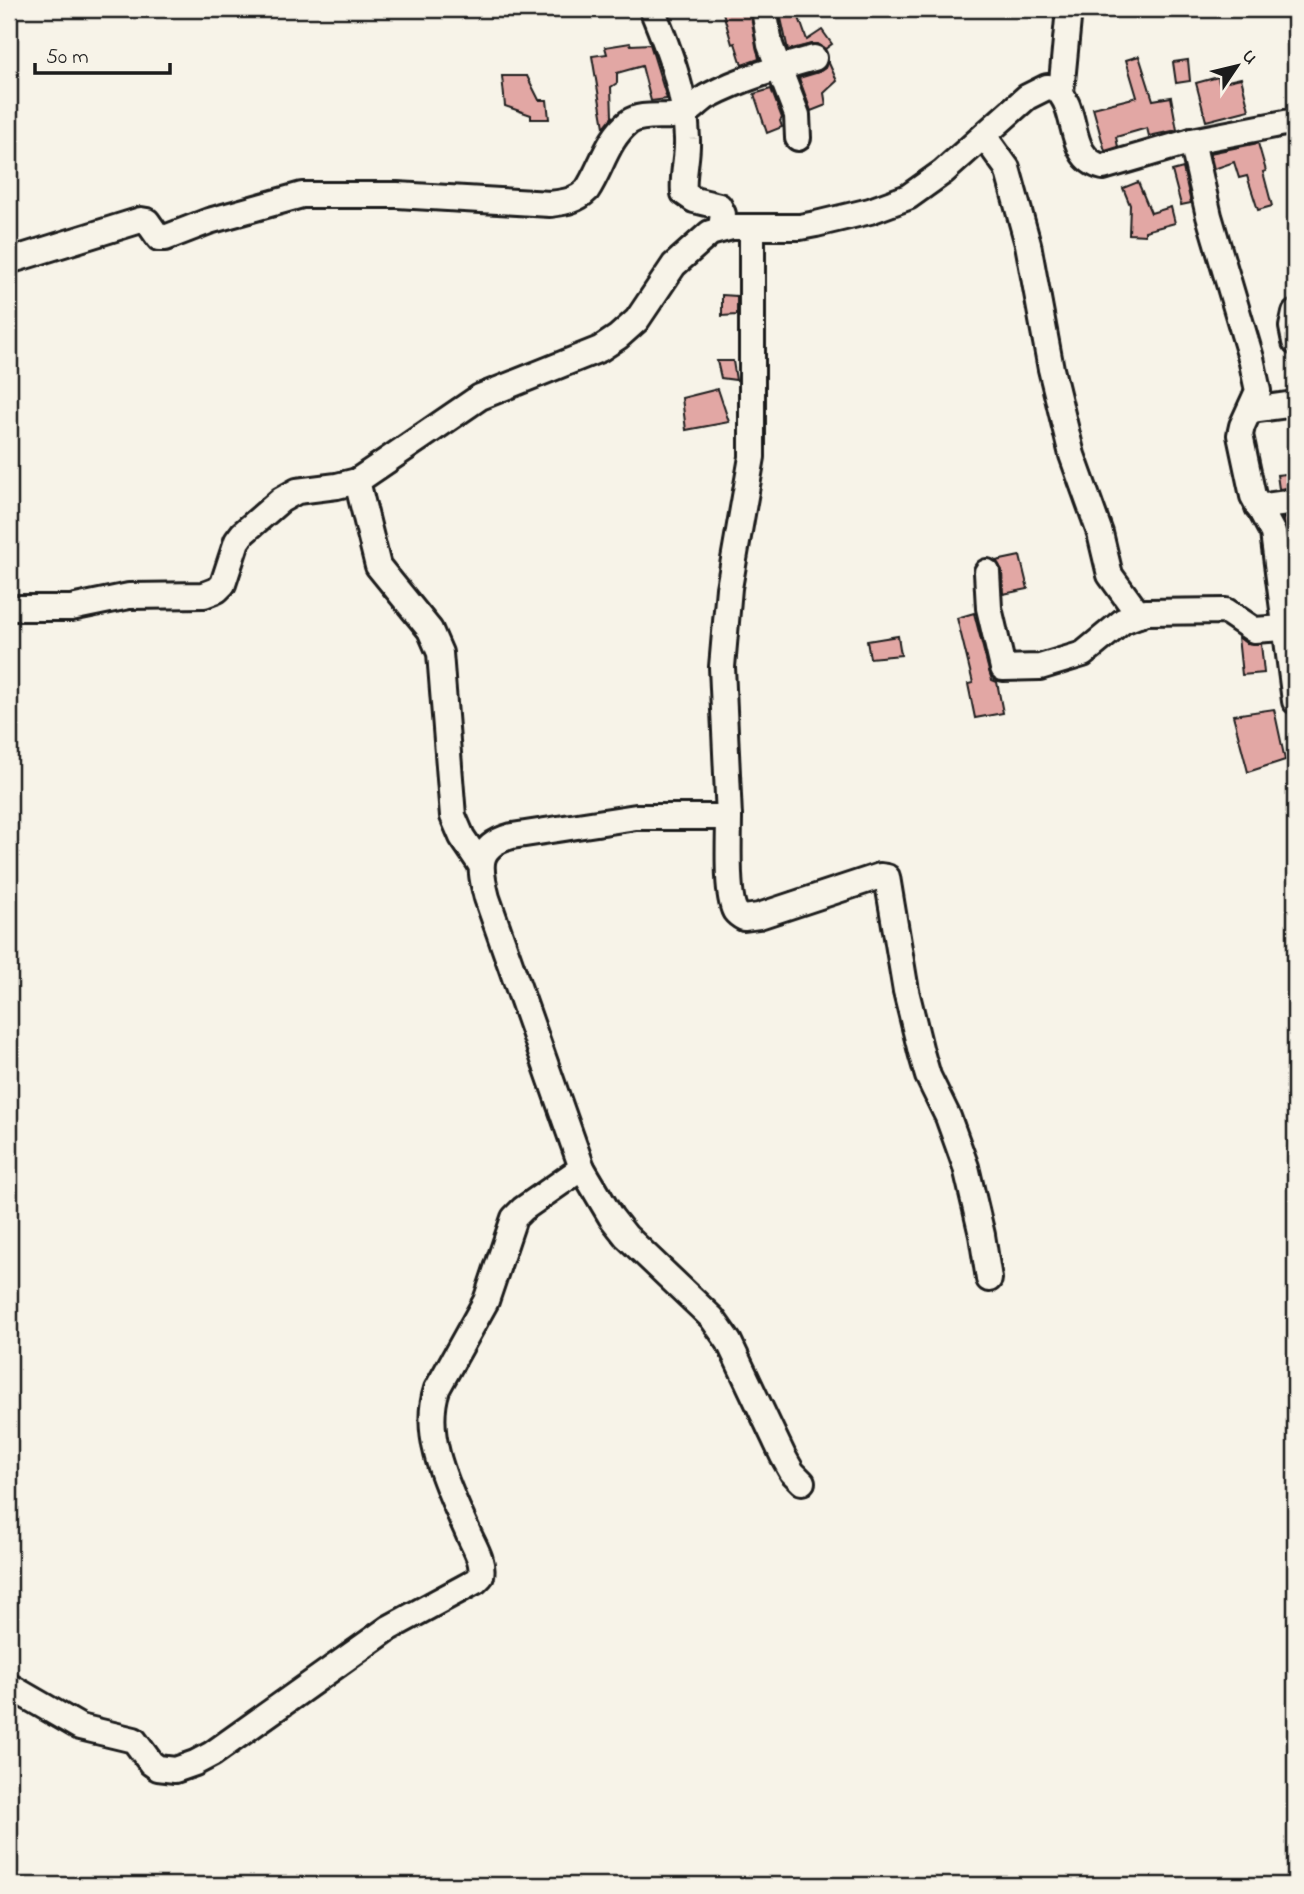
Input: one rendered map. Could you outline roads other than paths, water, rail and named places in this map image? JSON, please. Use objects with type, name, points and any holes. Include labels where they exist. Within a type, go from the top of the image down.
[{"type":"street","points":[[652,9],[670,53],[686,113],[688,155],[684,193],[694,200],[719,206],[723,214],[721,228]]},
{"type":"street","points":[[764,9],[770,45],[797,115],[798,138]]},
{"type":"street","points":[[1061,92],[1069,9]]},
{"type":"street","points":[[9,261],[141,220],[147,221],[159,238],[165,239],[209,221],[302,195],[397,195],[550,204],[570,201],[580,197],[586,190],[615,138],[636,118],[686,113],[704,98],[730,85],[814,58]]},
{"type":"street","points":[[9,608],[71,608],[129,596],[204,594],[217,590],[227,576],[237,541],[281,500],[297,491],[357,481],[480,397],[578,359],[618,337],[637,320],[674,265],[697,242],[721,228],[800,227],[825,223],[908,197],[943,172],[1038,90],[1055,88],[1061,92],[1068,106],[1077,145],[1093,165],[1103,167],[1192,141],[1295,121]]},
{"type":"street","points":[[984,136],[1007,168],[1028,244],[1051,369],[1072,455],[1100,533],[1110,576],[1139,615]]},
{"type":"street","points":[[1192,141],[1209,216],[1251,358],[1258,391],[1240,435],[1252,496],[1273,533],[1295,701]]},
{"type":"street","points":[[752,228],[752,457],[729,587],[722,667],[733,904],[737,914],[744,918],[759,916],[880,876],[887,877],[906,991],[921,1052],[928,1076],[948,1117],[966,1167],[989,1279]]},
{"type":"street","points":[[1295,313],[1292,327],[1295,342]]},
{"type":"street","points":[[1251,410],[1295,404]]},
{"type":"street","points":[[357,481],[378,566],[429,631],[440,653],[453,816],[462,837],[481,865],[487,898],[582,1168],[611,1217],[626,1236],[712,1318],[729,1342],[783,1456],[792,1472],[802,1482]]},
{"type":"street","points":[[1258,507],[1295,502]]},
{"type":"street","points":[[987,572],[989,608],[1003,668],[1040,667],[1083,654],[1123,621],[1146,612],[1226,611],[1254,630],[1284,628]]},
{"type":"street","points":[[481,865],[488,847],[512,836],[636,817],[729,817]]},
{"type":"street","points":[[9,1686],[80,1727],[134,1740],[151,1763],[158,1768],[175,1770],[212,1754],[389,1628],[477,1581],[483,1569],[453,1498],[437,1451],[433,1432],[433,1404],[437,1390],[486,1301],[514,1218],[582,1168]]}]
